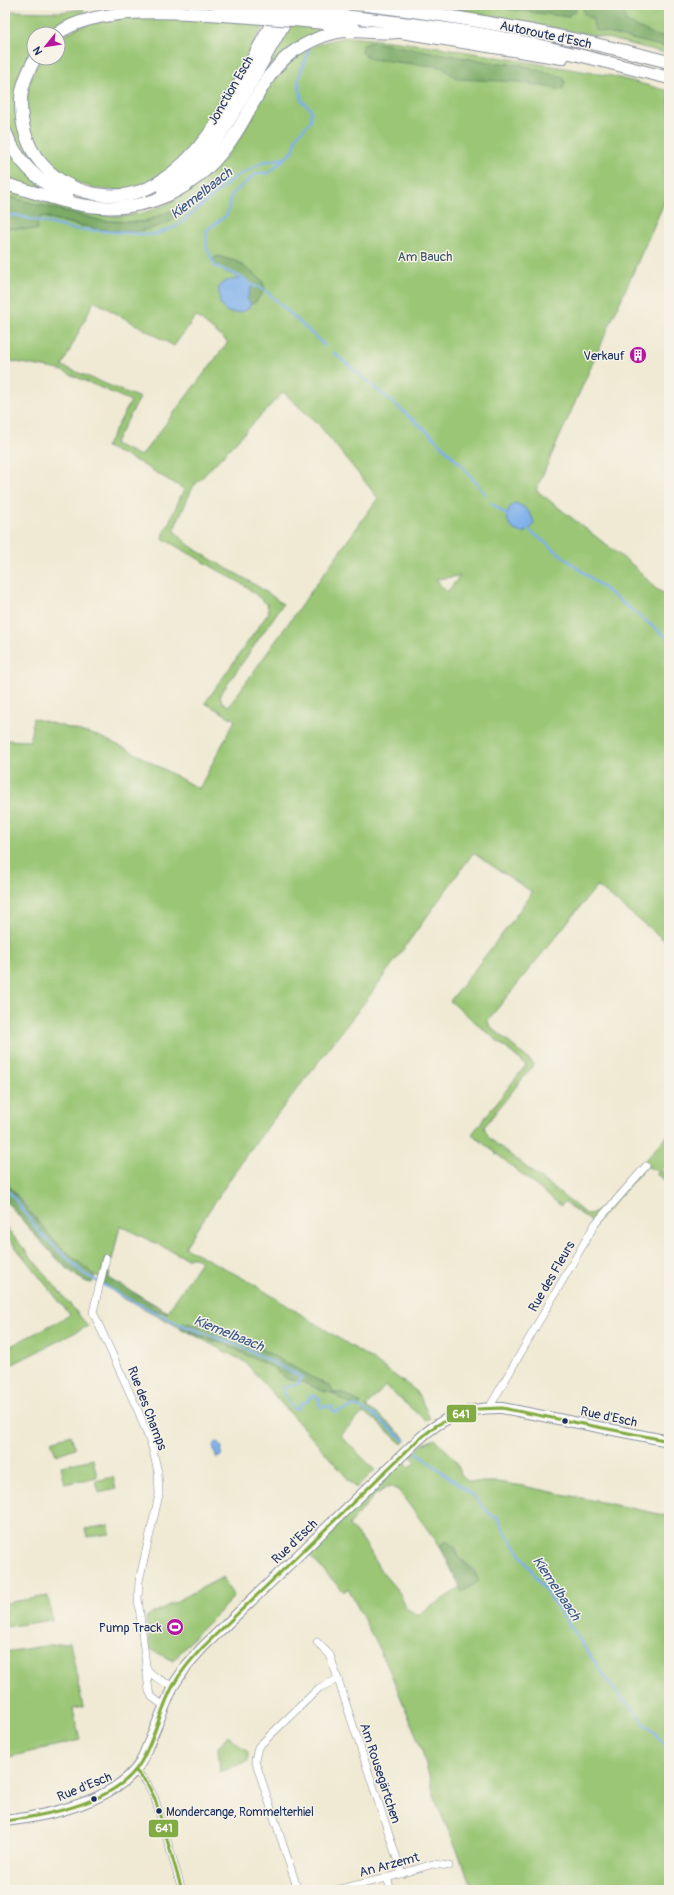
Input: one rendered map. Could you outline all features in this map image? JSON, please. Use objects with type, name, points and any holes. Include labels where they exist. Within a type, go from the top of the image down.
[{"type":"highway","name":"Autoroute d'Esch","points":[[176,5],[296,12],[386,21],[480,34],[541,46],[669,78]]},
{"type":"highway","name":"Autoroute d'Esch","points":[[366,5],[498,24],[602,45],[669,62]]},
{"type":"highway","points":[[32,66],[23,87],[21,103],[25,134],[33,151],[41,163],[62,181],[91,194],[119,196],[144,190],[159,183],[189,160],[218,122],[272,11],[114,13],[84,20],[66,28]]},
{"type":"highway","points":[[296,12],[397,32],[629,68]]},
{"type":"highway","name":"Jonction Esch","points":[[141,204],[177,182],[207,153],[226,126],[275,40],[296,12]]},
{"type":"highway","points":[[5,184],[73,203],[107,208],[153,202],[186,187],[219,158],[237,131],[270,75],[284,59],[297,49],[321,37],[347,31],[384,34],[397,32]]},
{"type":"highway","points":[[5,131],[22,161],[42,181],[54,189],[94,206]]},
{"type":"main road","name":"Rue d'Esch","points":[[5,1821],[46,1814],[88,1800],[111,1790],[124,1782],[136,1771],[141,1762],[173,1686],[187,1665],[203,1647],[427,1431],[457,1413],[476,1408],[522,1411],[669,1441]]},
{"type":"street","name":"Rue des Fleurs","points":[[489,1408],[595,1224],[646,1166]]},
{"type":"street","name":"Rue des Champs","points":[[106,1258],[98,1286],[93,1312],[139,1413],[152,1447],[158,1472],[159,1495],[139,1581],[139,1615],[149,1691],[152,1697],[164,1706]]},
{"type":"street","name":"Am Rousegärtchen","points":[[316,1642],[330,1655],[402,1874]]},
{"type":"street","points":[[145,1667],[159,1680],[173,1686]]},
{"type":"street","points":[[298,1890],[256,1760],[256,1754],[258,1747],[319,1688],[338,1680]]},
{"type":"street","points":[[136,1771],[147,1783],[155,1800],[182,1890]]},
{"type":"street","name":"An Arzemt","points":[[335,1890],[387,1878],[434,1864],[449,1866]]},
{"type":"street","points":[[387,1878],[391,1890]]},
{"type":"green space","points":[[429,5],[669,5],[669,54],[603,37]]},
{"type":"green space","points":[[476,5],[575,5],[576,11],[569,14],[569,17]]},
{"type":"green space","points":[[584,5],[617,5],[623,11],[626,22],[658,36],[669,37],[669,48],[595,30],[592,18],[587,17],[583,12]]},
{"type":"green space","points":[[84,9],[83,17],[61,26],[26,26],[27,66],[24,71],[23,135],[74,192],[90,200],[60,187],[36,170],[26,159],[18,146],[5,116],[5,11],[61,12]]},
{"type":"green space","points":[[160,16],[266,21],[211,122],[183,157],[169,170],[158,177],[132,188],[119,190],[99,189],[80,183],[63,174],[48,161],[37,146],[30,128],[26,109],[28,89],[30,80],[37,66],[66,66],[66,34],[69,32],[81,26],[106,19]]},
{"type":"green space","points":[[292,24],[320,27],[320,34],[295,46],[235,128],[232,128],[263,72]]},
{"type":"green space","name":"Am Bauch","points":[[347,37],[432,46],[612,76],[669,91],[669,192],[536,490],[635,567],[656,589],[669,596],[669,944],[597,886],[488,1020],[489,1025],[534,1064],[484,1127],[489,1138],[586,1214],[594,1213],[599,1210],[669,1134],[669,1161],[661,1170],[669,1175],[669,1183],[656,1174],[659,1172],[646,1166],[595,1224],[564,1202],[561,1206],[472,1134],[526,1065],[450,1001],[510,924],[532,892],[473,853],[367,999],[246,1155],[185,1247],[250,1282],[373,1360],[415,1390],[420,1397],[430,1419],[426,1421],[385,1386],[366,1407],[379,1415],[406,1439],[402,1444],[375,1420],[363,1413],[340,1435],[375,1470],[356,1488],[245,1362],[188,1332],[228,1346],[274,1368],[287,1379],[300,1381],[325,1392],[333,1393],[342,1400],[343,1393],[334,1393],[330,1387],[237,1336],[183,1329],[139,1306],[167,1313],[201,1261],[195,1258],[186,1258],[120,1226],[112,1260],[106,1258],[100,1278],[79,1264],[52,1238],[5,1181],[5,740],[30,741],[33,718],[98,736],[131,751],[199,789],[235,720],[205,703],[269,612],[267,604],[244,585],[162,538],[184,489],[138,462],[106,447],[131,401],[60,370],[5,360],[5,208],[81,226],[113,230],[144,230],[172,211],[143,222],[103,221],[5,196],[5,189],[76,211],[105,215],[120,216],[138,214],[157,208],[174,200],[191,189],[221,162],[243,132],[263,96],[280,70],[287,63],[308,49]],"holes":[[[373,42],[488,62],[521,65],[543,72],[363,45]],[[94,301],[174,346],[196,316],[228,342],[141,456],[114,444],[140,398],[62,366]],[[283,392],[319,425],[378,498],[229,706],[222,702],[220,695],[283,604],[256,585],[198,551],[179,536],[174,529],[193,487]],[[460,576],[447,592],[436,579]]]},
{"type":"green space","points":[[373,42],[488,62],[521,65],[563,77],[565,83],[562,90],[520,82],[458,79],[441,67],[371,59],[362,53],[363,45]]},
{"type":"green space","points":[[5,148],[7,148],[44,188],[43,191],[5,180]]},
{"type":"green space","points":[[5,196],[103,221],[143,222],[172,211],[174,220],[145,230],[120,231],[93,228],[42,216],[38,221],[37,230],[5,228]]},
{"type":"green space","points":[[218,256],[238,262],[262,280],[265,289],[256,302],[251,304],[247,299],[251,285],[219,268],[211,260]]},
{"type":"green space","points":[[5,1181],[26,1209],[50,1236],[95,1276],[92,1283],[83,1280],[72,1273],[22,1220],[5,1200]]},
{"type":"green space","points":[[5,1226],[88,1326],[5,1368],[5,1349],[70,1315],[5,1234]]},
{"type":"green space","points":[[108,1267],[110,1268],[109,1278],[168,1312],[157,1311],[140,1306],[111,1290],[103,1283]]},
{"type":"green space","points":[[183,1322],[237,1336],[330,1387],[334,1393],[343,1393],[361,1403],[358,1408],[342,1400],[333,1393],[325,1392],[300,1381],[287,1379],[274,1368],[228,1346],[180,1328]]},
{"type":"green space","points":[[71,1435],[75,1448],[56,1455],[51,1441]]},
{"type":"green space","points":[[435,1439],[456,1460],[461,1474],[466,1480],[472,1482],[498,1482],[523,1486],[669,1516],[669,1890],[474,1890],[436,1802],[421,1747],[389,1669],[348,1588],[344,1592],[308,1554],[394,1468],[404,1461],[410,1467],[416,1462],[410,1456],[423,1444]],"holes":[[[389,1486],[398,1490],[440,1546],[446,1541],[456,1548],[459,1557],[476,1572],[462,1591],[460,1588],[418,1615],[407,1609],[399,1592],[381,1571],[367,1546],[349,1525],[374,1496]]]},
{"type":"green space","points":[[93,1459],[97,1477],[65,1484],[61,1466]]},
{"type":"green space","points":[[113,1477],[116,1489],[99,1493],[96,1481]]},
{"type":"green space","points":[[109,1525],[110,1534],[87,1537],[85,1529]]},
{"type":"green space","points":[[446,1541],[454,1548],[458,1555],[473,1571],[479,1581],[462,1592],[440,1546]]},
{"type":"green space","name":"Pump Track","points":[[223,1577],[234,1597],[194,1637],[173,1661],[150,1649],[146,1617]]},
{"type":"green space","points":[[48,1596],[52,1620],[5,1627],[5,1603]]},
{"type":"green space","points":[[70,1642],[83,1707],[73,1709],[80,1740],[5,1758],[5,1652]]},
{"type":"green space","points":[[228,1735],[248,1752],[248,1761],[220,1772],[218,1747]]},
{"type":"green space","points":[[5,1758],[8,1772],[5,1772]]},
{"type":"water","points":[[243,278],[252,285],[247,299],[251,304],[247,310],[233,313],[228,312],[221,305],[219,286],[226,281]]},
{"type":"water","points":[[515,503],[528,510],[534,523],[529,530],[523,532],[517,531],[512,528],[508,522],[507,516],[509,509]]},
{"type":"water","points":[[217,1441],[222,1447],[221,1456],[217,1458],[213,1445]]},
{"type":"waterway","name":"Kiemelbaach","points":[[5,216],[15,215],[72,229],[154,235],[177,226],[235,177],[263,162],[285,158],[294,150],[296,137],[311,121],[311,109],[302,101],[298,80],[309,50]]},
{"type":"waterway","points":[[285,158],[269,173],[257,173],[232,194],[227,215],[207,230],[206,246],[215,266],[243,278],[252,285],[265,290],[325,346]]},
{"type":"waterway","points":[[334,353],[430,434],[464,468],[485,494]]},
{"type":"waterway","points":[[491,503],[508,516]]},
{"type":"waterway","points":[[529,530],[669,639]]},
{"type":"waterway","name":"Kiemelbaach","points":[[5,1190],[10,1193],[40,1233],[83,1273],[124,1297],[179,1324],[240,1346],[302,1377],[298,1384],[283,1388],[283,1393],[294,1409],[298,1409],[301,1403],[307,1402],[310,1396],[320,1399],[319,1404],[321,1407],[332,1406],[332,1410],[335,1412],[356,1406],[374,1415],[404,1440]]},
{"type":"waterway","name":"Kiemelbaach","points":[[416,1452],[471,1494],[493,1517],[498,1518],[501,1526],[612,1687],[669,1749]]},
{"type":"transit line","name":"641","points":[[5,1821],[61,1811],[80,1805],[116,1788],[130,1776],[146,1753],[168,1695],[183,1670],[195,1656],[418,1440],[437,1425],[457,1415],[478,1409],[502,1408],[669,1441]]},
{"type":"transit line","name":"641","points":[[136,1771],[147,1783],[155,1799],[182,1890]]},
{"type":"place","name":"Verkauf","points":[[638,355]]},
{"type":"place","name":"Pump Track","points":[[175,1627]]},
{"type":"place","name":"Mondercange, Rommelterhiel","points":[[159,1811]]}]
